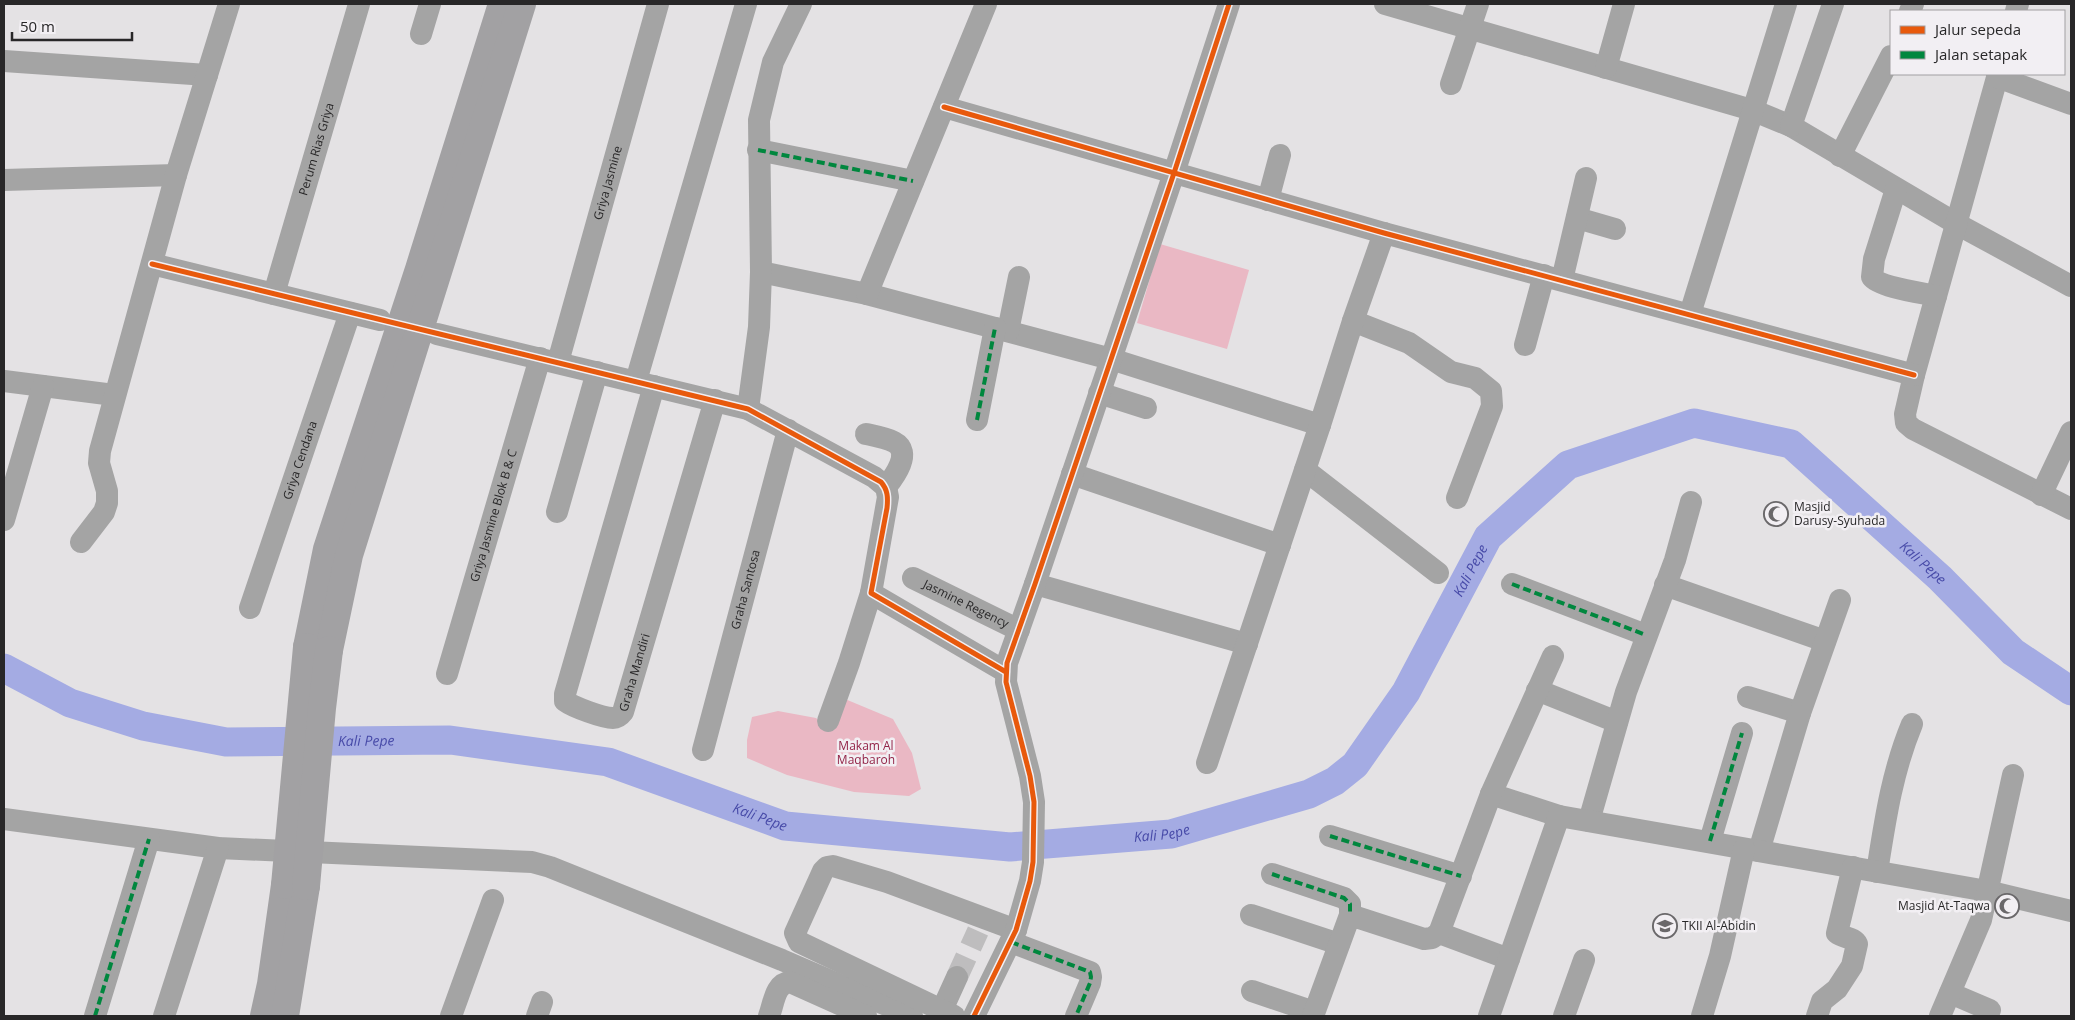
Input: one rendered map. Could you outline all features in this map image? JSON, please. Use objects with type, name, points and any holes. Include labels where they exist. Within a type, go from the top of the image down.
[{"type":"highway","points":[[318,648],[327,549],[416,277],[502,4]]},
{"type":"highway","points":[[285,1016],[296,886],[300,710],[522,4]]},
{"type":"highway","points":[[264,1016],[296,886]]},
{"type":"street","points":[[81,542],[104,512],[107,503],[107,491],[99,463],[100,451],[176,175],[229,4]]},
{"type":"street","name":"Perum Rias Griya","points":[[274,294],[359,4]]},
{"type":"street","points":[[421,34],[430,4]]},
{"type":"street","name":"Griya Jasmine","points":[[549,360],[658,4]]},
{"type":"street","name":"Graha Mandiri","points":[[715,400],[623,712],[619,717],[612,718],[572,706],[565,701],[565,694],[645,383],[746,4]]},
{"type":"street","points":[[748,409],[758,344],[761,272],[759,120],[773,62],[801,4]]},
{"type":"street","points":[[867,294],[986,4]]},
{"type":"street","points":[[974,1016],[1014,936],[1030,881],[1033,862],[1034,802],[1030,776],[1006,682],[1010,652],[1035,584],[1174,173],[1229,4]]},
{"type":"street","points":[[1385,4],[1752,110],[1791,126],[1956,224],[2071,286]]},
{"type":"street","points":[[1451,84],[1478,4]]},
{"type":"street","points":[[1606,68],[1624,4]]},
{"type":"street","points":[[1690,314],[1786,4]]},
{"type":"street","points":[[1791,126],[1833,4]]},
{"type":"street","points":[[1840,156],[1890,58]]},
{"type":"street","points":[[4,61],[207,74]]},
{"type":"street","points":[[2071,104],[1998,76],[1914,375],[1905,414],[1906,423],[1913,429],[2071,509]]},
{"type":"street","points":[[944,107],[1384,233],[1914,375]]},
{"type":"street","points":[[758,150],[913,181]]},
{"type":"street","points":[[1268,200],[1280,154]]},
{"type":"street","points":[[4,180],[176,175]]},
{"type":"street","points":[[1525,345],[1577,218],[1586,178]]},
{"type":"street","points":[[1896,189],[1874,259],[1872,278],[1887,284],[1936,296]]},
{"type":"street","points":[[1577,218],[1615,228]]},
{"type":"street","points":[[1207,763],[1353,321],[1384,233]]},
{"type":"street","points":[[152,264],[380,320]]},
{"type":"street","points":[[761,272],[867,294],[1111,359],[1320,425]]},
{"type":"street","points":[[978,420],[1001,330],[1019,277]]},
{"type":"street","name":"Griya Cendana","points":[[250,608],[350,313]]},
{"type":"street","points":[[1353,321],[1409,343],[1451,372],[1475,378],[1491,391],[1492,406],[1456,498]]},
{"type":"street","points":[[437,334],[748,409],[874,477],[886,487],[888,497],[887,508],[871,593],[849,664],[828,721]]},
{"type":"street","name":"Griya Jasmine Blok B & C","points":[[447,674],[549,360]]},
{"type":"street","points":[[557,512],[597,372]]},
{"type":"street","points":[[4,381],[114,395]]},
{"type":"street","points":[[4,520],[43,386]]},
{"type":"street","points":[[1099,393],[1146,408]]},
{"type":"street","name":"Graha Santosa","points":[[703,750],[788,430]]},
{"type":"street","points":[[2041,495],[2071,432]]},
{"type":"street","points":[[866,434],[894,442],[900,448],[902,456],[900,464],[886,487]]},
{"type":"street","points":[[1305,470],[1438,573]]},
{"type":"street","points":[[1072,474],[1280,545]]},
{"type":"street","points":[[1589,821],[1617,722],[1646,635],[1674,560],[1691,502]]},
{"type":"street","name":"Jasmine Regency","points":[[913,578],[1019,630]]},
{"type":"street","points":[[1035,584],[1247,644]]},
{"type":"street","points":[[1512,584],[1646,635]]},
{"type":"street","points":[[1664,585],[1825,641]]},
{"type":"street","points":[[871,593],[1006,672]]},
{"type":"street","points":[[1702,1016],[1752,850],[1840,600]]},
{"type":"street","points":[[1350,915],[1424,939],[1432,938],[1439,934],[1491,794],[1552,656]]},
{"type":"street","points":[[1537,690],[1617,722]]},
{"type":"street","points":[[1748,697],[1800,713]]},
{"type":"street","points":[[1878,872],[1887,805],[1904,744],[1912,724]]},
{"type":"street","points":[[1710,841],[1742,733]]},
{"type":"street","points":[[1940,1016],[1981,920],[2013,775]]},
{"type":"street","points":[[1491,794],[1558,816],[1710,841],[1987,891],[2071,911]]},
{"type":"street","points":[[1489,1016],[1558,816]]},
{"type":"street","points":[[4,819],[218,848],[532,862],[559,870],[782,960],[912,1016]]},
{"type":"street","points":[[1330,836],[1461,876]]},
{"type":"street","points":[[95,1016],[149,839]]},
{"type":"street","points":[[164,1016],[218,848]]},
{"type":"street","points":[[957,977],[948,1013],[799,942],[795,933],[823,871],[827,867],[833,866],[887,882],[981,925],[1014,936],[1090,972],[1092,977],[1076,1016]]},
{"type":"street","points":[[1817,1016],[1822,1001],[1837,989],[1852,966],[1857,944],[1854,940],[1837,933],[1854,868]]},
{"type":"street","points":[[1252,991],[1314,1014],[1350,915],[1350,904],[1344,898],[1272,874]]},
{"type":"street","points":[[452,1016],[493,900]]},
{"type":"street","points":[[1251,915],[1339,944]]},
{"type":"street","points":[[1439,934],[1509,959]]},
{"type":"street","points":[[1564,1016],[1584,960]]},
{"type":"street","points":[[769,1016],[779,986],[784,982],[790,982],[866,1016]]},
{"type":"street","points":[[1950,993],[1990,1010]]},
{"type":"green space","points":[[1160,244],[1249,270],[1227,349],[1137,323]]},
{"type":"green space","name":"Makam Al Maqbaroh","points":[[845,699],[893,719],[912,753],[921,789],[909,796],[854,792],[787,775],[747,758],[747,740],[752,717],[778,711],[816,718],[828,728]]},
{"type":"waterway","name":"Kali Pepe","points":[[4,668],[70,703],[143,726],[226,742],[450,740],[608,762],[785,826],[1010,847],[1171,834],[1309,794],[1335,781],[1355,765],[1406,692],[1488,537],[1568,465],[1694,423],[1791,444],[1940,578],[2013,652],[2071,691]]},
{"type":"tunnel","points":[[957,977],[978,931]]},
{"type":"marked path","points":[[758,150],[913,181]]},
{"type":"marked path","points":[[977,420],[995,328]]},
{"type":"marked path","points":[[1512,584],[1646,635]]},
{"type":"marked path","points":[[1710,841],[1742,733]]},
{"type":"marked path","points":[[1330,836],[1461,876]]},
{"type":"marked path","points":[[95,1016],[149,839]]},
{"type":"marked path","points":[[1272,874],[1344,898],[1350,904],[1350,915]]},
{"type":"marked path","points":[[1011,942],[1090,972],[1090,983],[1076,1016]]},
{"type":"cycle path","points":[[974,1016],[1016,930],[1030,881],[1033,862],[1034,802],[1030,776],[1006,682],[1007,663],[1174,173],[1229,4]]},
{"type":"cycle path","points":[[944,107],[1384,233],[1914,375]]},
{"type":"cycle path","points":[[152,264],[748,409],[881,482],[887,494],[887,508],[871,593],[1006,672]]},
{"type":"place","name":"Masjid Darusy-Syuhada","points":[[1776,514]]},
{"type":"place","name":"Masjid At-Taqwa","points":[[2007,906]]},
{"type":"place","name":"TKII Al-Abidin","points":[[1665,926]]}]
